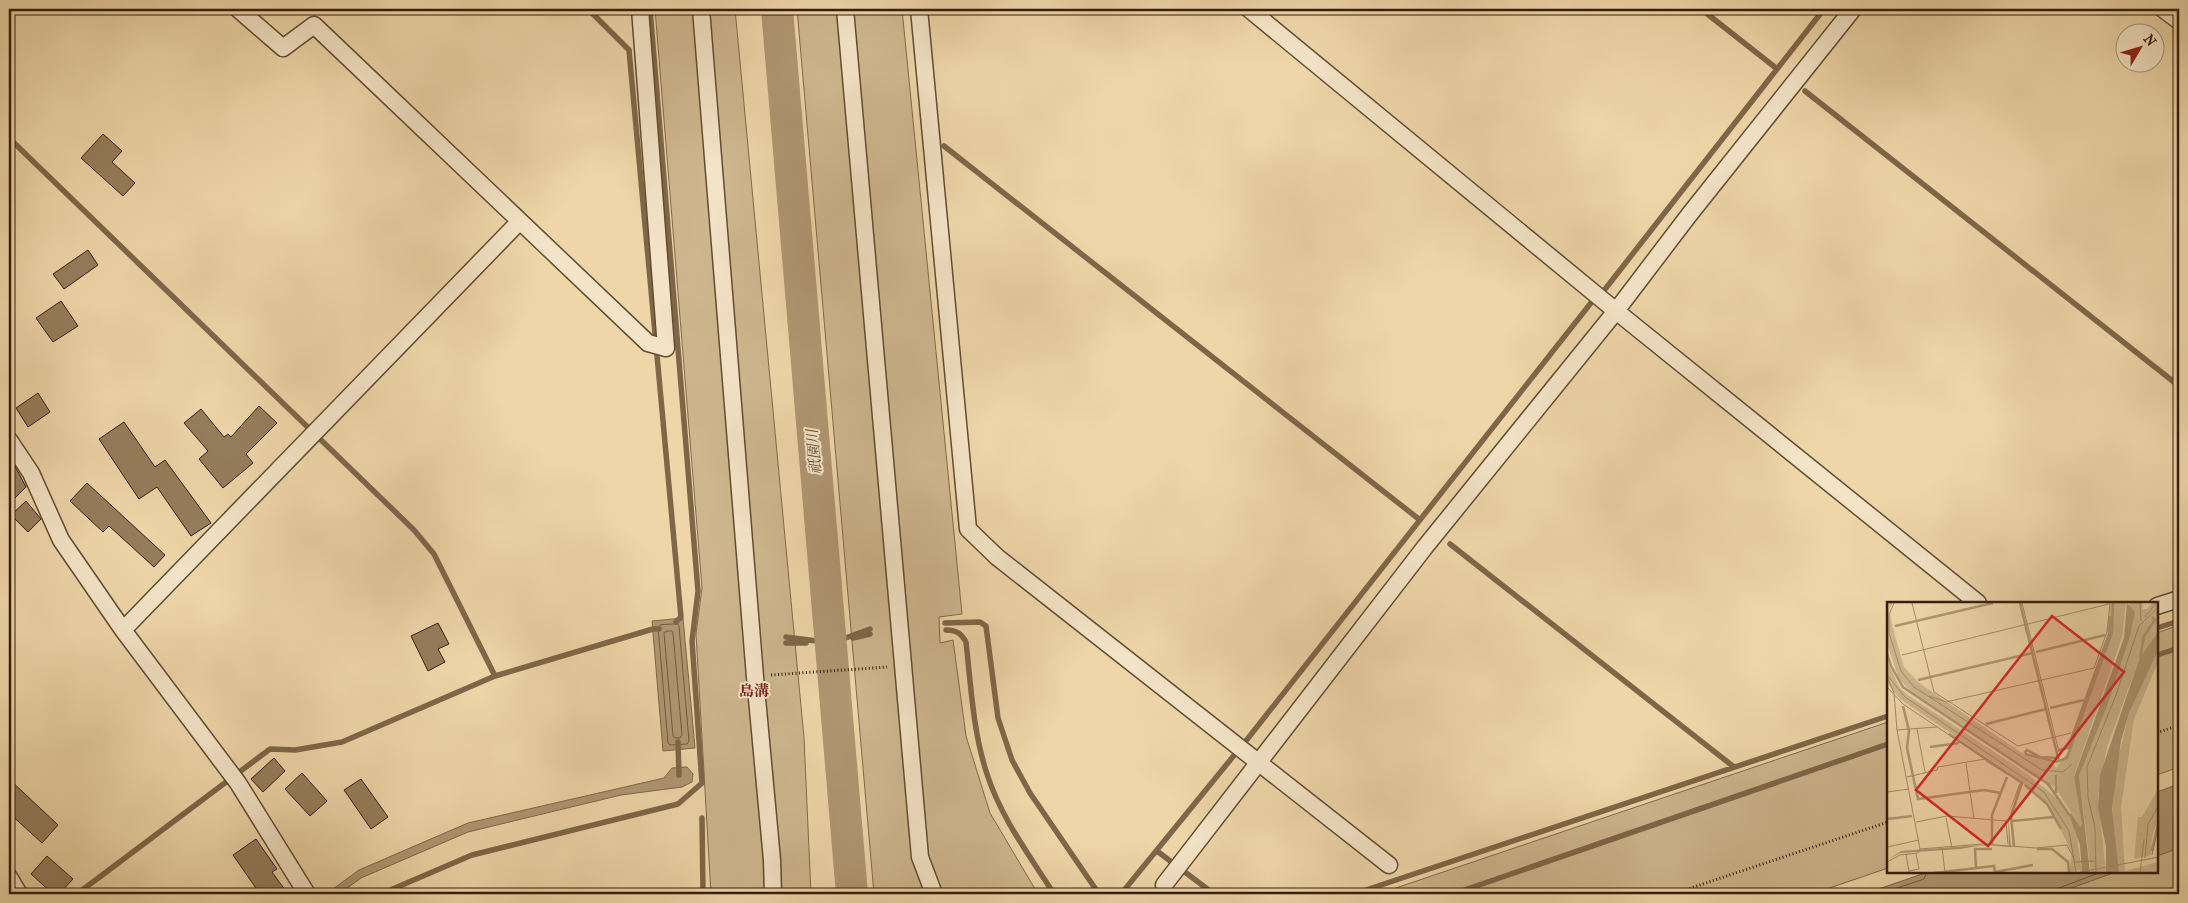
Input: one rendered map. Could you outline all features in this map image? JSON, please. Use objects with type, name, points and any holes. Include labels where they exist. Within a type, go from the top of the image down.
[{"type":"street","points":[[238,9],[283,48],[314,25],[648,343],[666,348],[640,9]]},
{"type":"street","points":[[701,9],[755,676],[772,860],[773,894]]},
{"type":"street","points":[[845,9],[920,857],[934,894]]},
{"type":"street","points":[[918,9],[968,530],[996,557],[1389,865]]},
{"type":"street","points":[[1249,9],[1589,289],[1977,602]]},
{"type":"street","points":[[1164,885],[1258,761],[1431,540],[1616,311],[1689,215],[1852,9]]},
{"type":"street","points":[[2163,9],[2179,21]]},
{"type":"street","points":[[123,630],[519,222]]},
{"type":"street","points":[[9,440],[31,473],[61,540],[123,630],[238,783],[307,894]]},
{"type":"street","points":[[2158,606],[2179,599]]},
{"type":"street","points":[[9,877],[19,894]]},
{"type":"path","points":[[755,676],[903,666]]},
{"type":"path","points":[[2158,732],[2179,725]]},
{"type":"path","points":[[1673,894],[1887,822]]},
{"type":"shaded area","points":[[655,9],[735,9],[804,738],[811,894],[711,894],[696,634],[702,588]]},
{"type":"shaded area","points":[[797,9],[902,9],[962,614],[939,617],[940,643],[953,640],[966,736],[990,813],[1038,894],[874,894]]},
{"type":"shaded area","points":[[2179,625],[2179,767],[2158,775],[2158,633]]},
{"type":"shaded area","points":[[1887,722],[1887,868],[1812,894],[1378,894]]},
{"type":"shaded area","points":[[2179,813],[2179,894],[1954,894],[2010,873],[2158,873],[2158,817]]},
{"type":"water","points":[[683,618],[695,748],[663,751],[652,621]]},
{"type":"water","points":[[687,767],[693,774],[692,782],[682,787],[621,795],[468,832],[361,878],[339,894],[326,894],[359,870],[468,823],[664,778],[672,768]]},
{"type":"water","points":[[2179,784],[2179,848],[2158,856],[2158,792]]},
{"type":"water","points":[[1925,873],[2113,873],[2055,894],[1864,894]]},
{"type":"building","points":[[103,134],[122,151],[112,162],[135,183],[123,196],[81,158]]},
{"type":"building","points":[[88,250],[98,265],[64,289],[53,274]]},
{"type":"building","points":[[61,301],[78,326],[53,342],[36,318]]},
{"type":"building","points":[[38,393],[50,412],[28,427],[16,408]]},
{"type":"building","points":[[259,406],[277,423],[246,454],[253,463],[223,488],[199,459],[208,451],[184,423],[201,409],[224,437],[228,434],[231,437]]},
{"type":"building","points":[[124,422],[155,467],[165,460],[211,523],[191,536],[157,487],[139,499],[99,439]]},
{"type":"building","points":[[9,461],[16,468],[26,487],[9,504]]},
{"type":"building","points":[[87,483],[165,555],[154,567],[109,526],[103,532],[70,501]]},
{"type":"building","points":[[26,501],[41,519],[28,532],[11,515]]},
{"type":"building","points":[[438,623],[449,644],[438,649],[445,662],[428,671],[411,636]]},
{"type":"building","points":[[274,758],[285,771],[263,792],[251,779]]},
{"type":"building","points":[[302,773],[327,801],[310,816],[285,789]]},
{"type":"building","points":[[9,779],[58,825],[42,843],[9,813]]},
{"type":"building","points":[[361,779],[388,817],[371,829],[344,790]]},
{"type":"building","points":[[256,839],[277,869],[272,872],[288,894],[260,894],[233,855]]},
{"type":"building","points":[[47,856],[73,879],[59,894],[53,894],[31,874]]},
{"type":"waterway","points":[[588,9],[629,50],[681,617],[676,622]]},
{"type":"waterway","points":[[381,894],[472,855],[678,804],[702,783],[692,641],[698,591],[650,9]]},
{"type":"waterway","name":"祇園川","points":[[777,9],[852,894]]},
{"type":"waterway","points":[[1701,9],[1776,68]]},
{"type":"waterway","points":[[1121,894],[1249,737],[1594,299],[1606,288],[1824,9]]},
{"type":"waterway","points":[[1805,91],[2179,386]]},
{"type":"waterway","points":[[9,138],[414,530],[434,554],[495,676]]},
{"type":"waterway","points":[[944,146],[1420,520]]},
{"type":"waterway","points":[[1450,544],[1734,767]]},
{"type":"waterway","points":[[2158,628],[2179,621]]},
{"type":"waterway","points":[[945,623],[980,622],[986,626],[998,718],[1012,760],[1030,793],[1099,894]]},
{"type":"waterway","points":[[77,894],[270,749],[295,750],[342,742],[495,676],[653,629],[659,629]]},
{"type":"waterway","name":"祇園川","points":[[786,637],[832,643],[870,629]]},
{"type":"waterway","points":[[946,630],[958,633],[966,642],[979,742],[982,758],[993,790],[1008,821],[1054,894]]},
{"type":"waterway","points":[[853,638],[870,634]]},
{"type":"waterway","points":[[786,643],[806,643]]},
{"type":"waterway","points":[[2158,655],[2179,648]]},
{"type":"waterway","points":[[1354,894],[1887,716]]},
{"type":"waterway","points":[[678,742],[679,775]]},
{"type":"waterway","points":[[1453,894],[1887,744]]},
{"type":"waterway","points":[[702,818],[703,894]]},
{"type":"waterway","points":[[1157,851],[1214,894]]},
{"type":"district","name":"島溝","points":[[754,691]]}]
